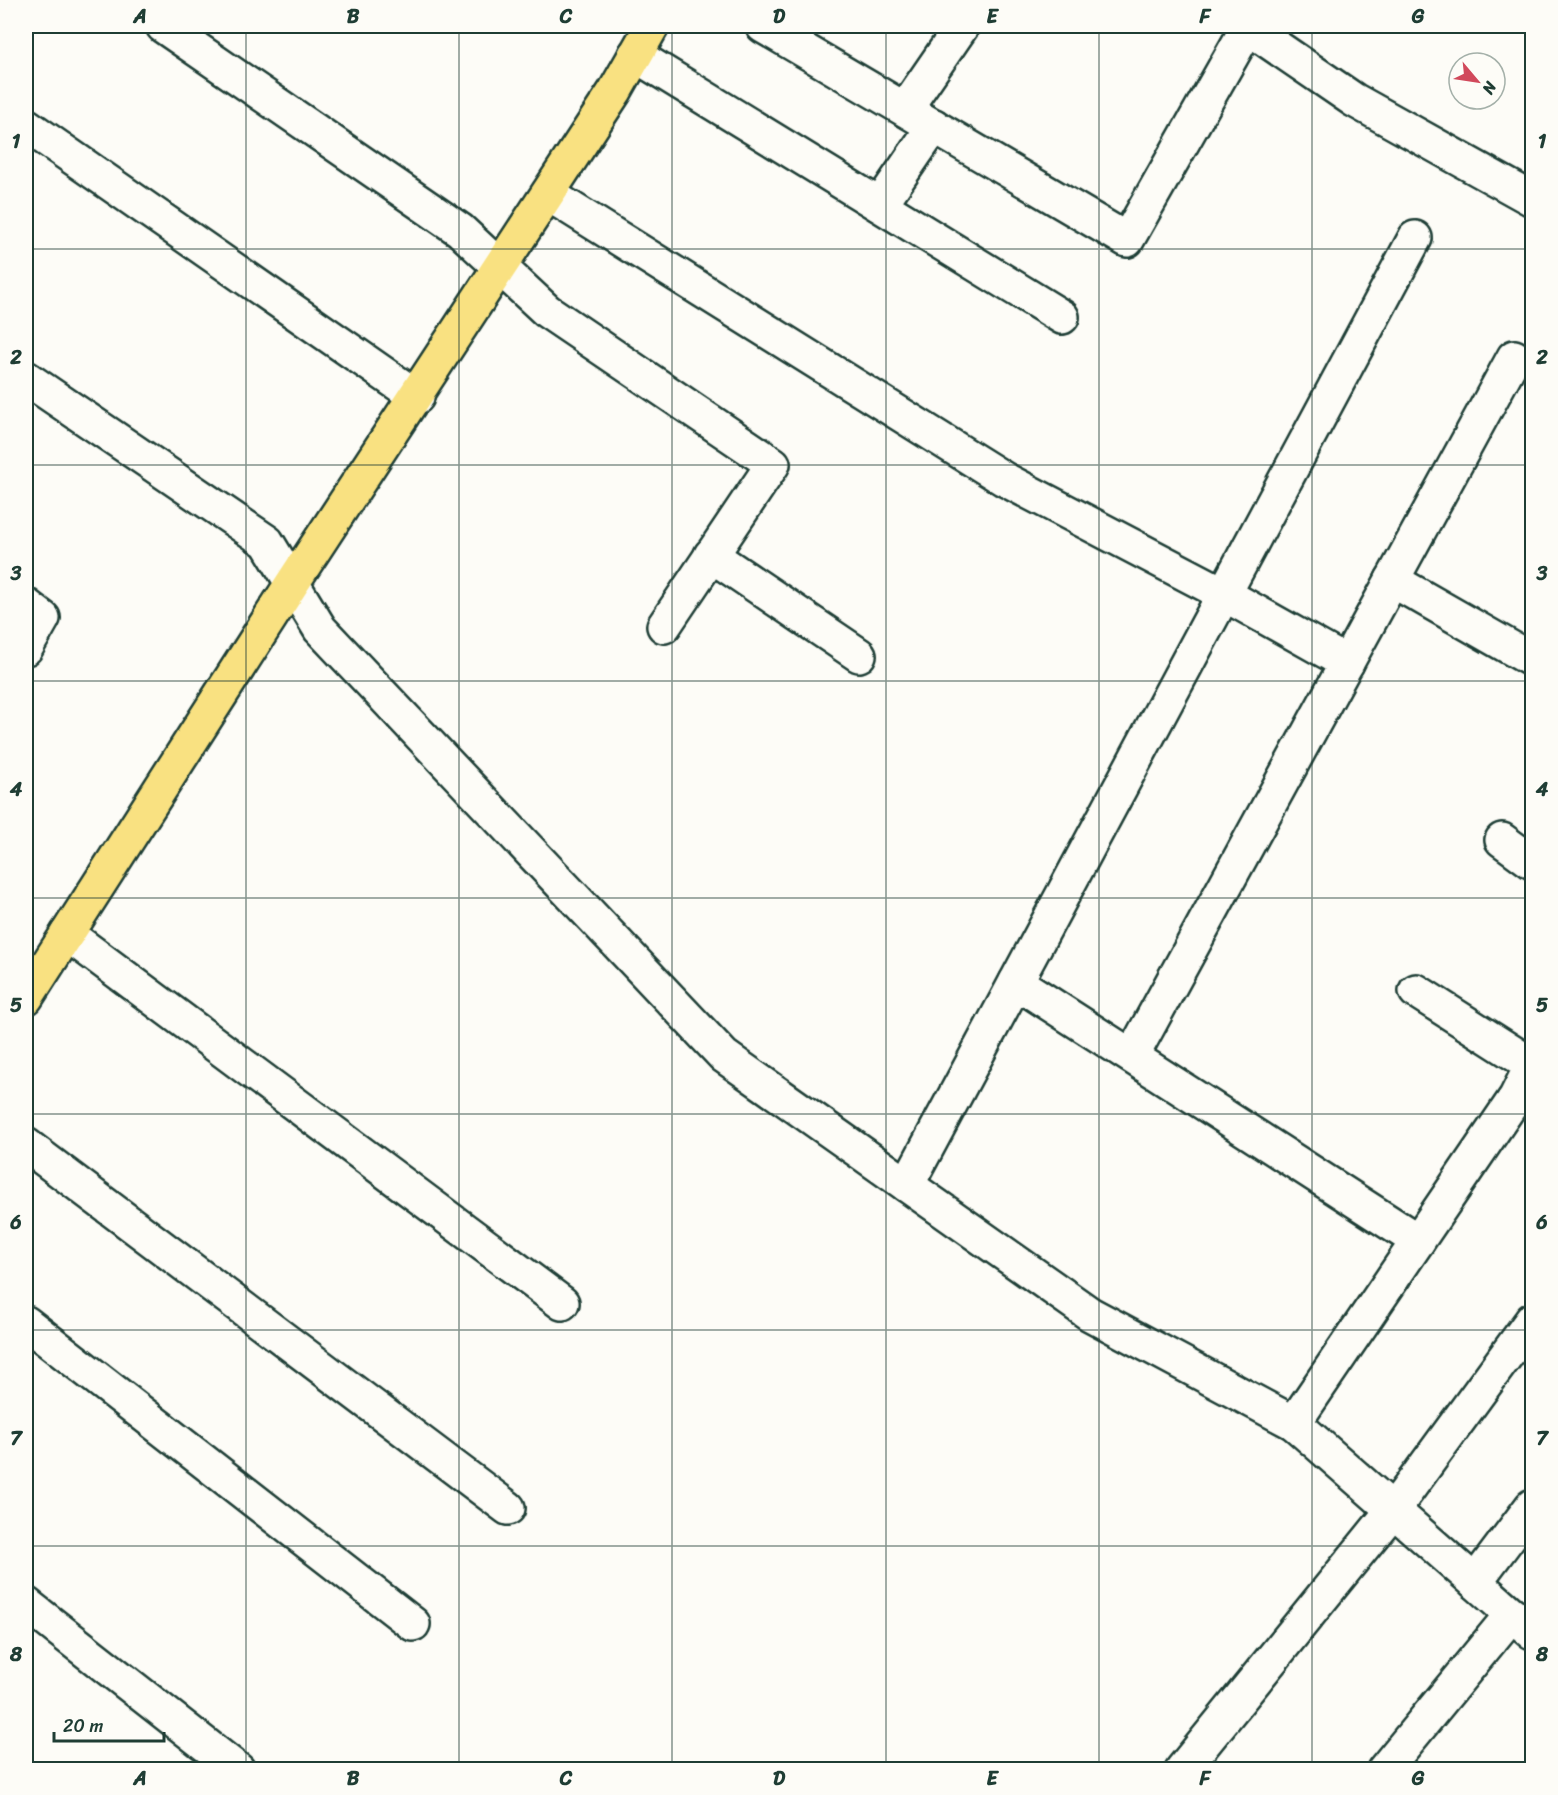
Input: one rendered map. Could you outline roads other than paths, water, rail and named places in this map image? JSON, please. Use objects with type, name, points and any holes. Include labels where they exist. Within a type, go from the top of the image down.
[{"type":"main road","points":[[26,998],[293,582],[501,268],[652,26]]},
{"type":"street","points":[[163,26],[460,230],[546,311],[773,464],[664,626]]},
{"type":"street","points":[[763,26],[1127,240],[1247,26],[1354,100],[1533,199]]},
{"type":"street","points":[[905,109],[962,26]]},
{"type":"street","points":[[635,55],[1062,317]]},
{"type":"street","points":[[26,126],[417,397]]},
{"type":"street","points":[[880,205],[934,126]]},
{"type":"street","points":[[548,194],[1004,479],[1224,594],[1347,663]]},
{"type":"street","points":[[907,1185],[1415,238]]},
{"type":"street","points":[[1132,1056],[1514,357]]},
{"type":"street","points":[[26,378],[267,542],[320,629],[724,1056],[1090,1314],[1294,1423],[1522,1623],[1384,1770]]},
{"type":"street","points":[[711,555],[859,655]]},
{"type":"street","points":[[1392,580],[1533,660]]},
{"type":"street","points":[[26,605],[43,618],[26,648]]},
{"type":"street","points":[[1502,840],[1533,862]]},
{"type":"street","points":[[67,934],[562,1303]]},
{"type":"street","points":[[1016,981],[1418,1241]]},
{"type":"street","points":[[1294,1423],[1516,1097],[1533,1065],[1416,991]]},
{"type":"street","points":[[26,1145],[508,1508]]},
{"type":"street","points":[[1182,1770],[1393,1510],[1533,1320]]},
{"type":"street","points":[[26,1323],[413,1624]]},
{"type":"street","points":[[1475,1582],[1533,1506]]},
{"type":"street","points":[[26,1604],[238,1770]]}]
